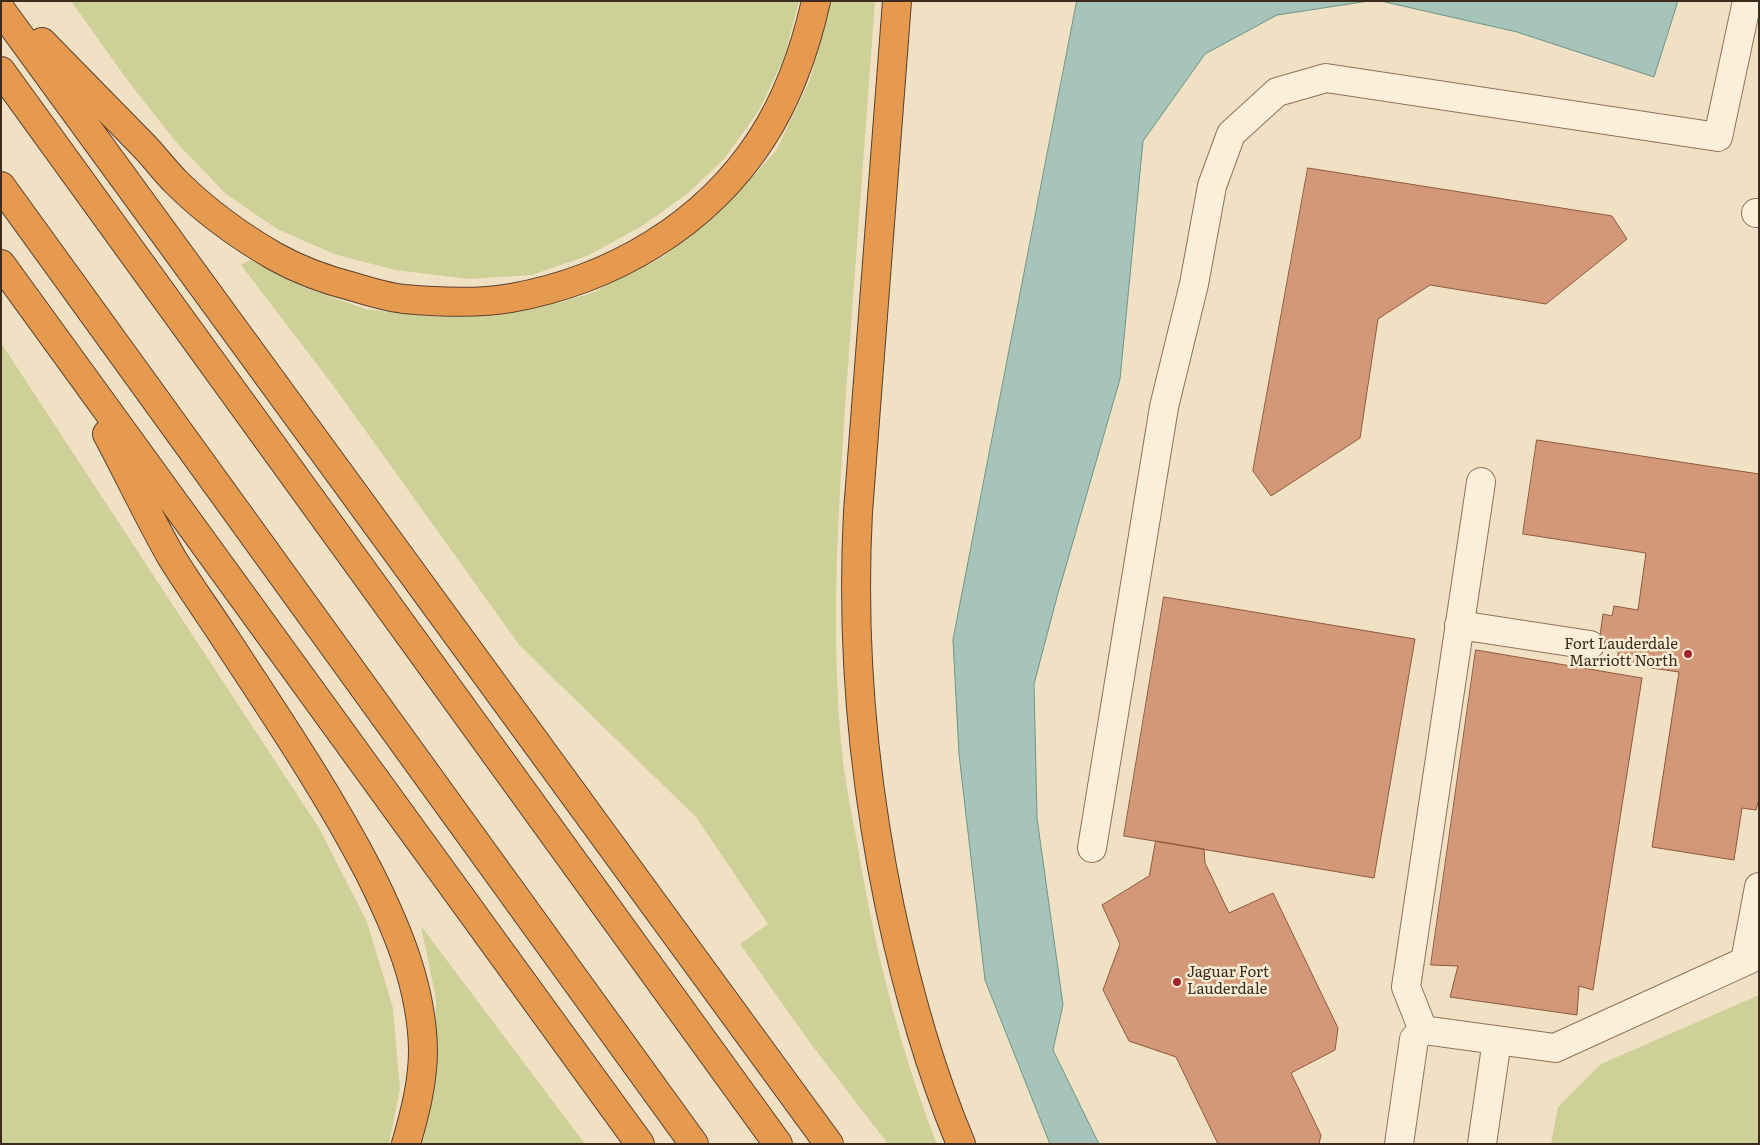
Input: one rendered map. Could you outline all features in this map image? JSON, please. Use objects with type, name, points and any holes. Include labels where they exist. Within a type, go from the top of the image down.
[{"type":"highway","points":[[2,1],[175,181],[201,206],[239,235],[275,257],[309,273],[342,284],[402,298],[436,301],[509,298],[579,280],[614,266],[650,247],[682,225],[711,199],[740,167],[762,138],[781,105],[798,69],[809,34],[816,1]]},
{"type":"highway","points":[[897,1],[856,556],[858,674],[867,780],[875,834],[895,934],[921,1032],[939,1087],[961,1144]]},
{"type":"highway","points":[[1,10],[829,1144]]},
{"type":"highway","points":[[1,71],[778,1144]]},
{"type":"highway","points":[[1,186],[694,1144]]},
{"type":"highway","points":[[1,264],[640,1144]]},
{"type":"highway","points":[[62,349],[173,558],[333,806],[384,903],[403,945],[420,1018],[423,1050],[416,1111],[406,1144]]},
{"type":"lane","points":[[1092,848],[1164,407],[1194,284],[1212,186],[1231,134],[1277,92],[1326,78],[1718,137],[1747,1]]},
{"type":"lane","points":[[1423,1030],[1406,986],[1481,482]]},
{"type":"lane","points":[[1460,625],[1590,645]]},
{"type":"lane","points":[[1423,1030],[1555,1048],[1752,958],[1759,887]]},
{"type":"lane","points":[[1399,1144],[1414,1039],[1423,1030]]},
{"type":"lane","points":[[1482,1144],[1497,1040]]},
{"type":"green space","points":[[71,1],[799,1],[784,58],[759,110],[725,158],[687,194],[642,226],[587,256],[532,275],[469,279],[395,270],[334,254],[277,229],[226,194],[176,142],[128,81]]},
{"type":"green space","points":[[831,1],[875,1],[841,465],[836,613],[839,712],[843,761],[870,914],[888,992],[910,1069],[937,1144],[888,1144],[811,1044],[740,944],[768,924],[696,817],[520,646],[332,384],[241,265],[250,260],[305,288],[366,309],[433,317],[500,315],[562,302],[592,293],[663,257],[723,209],[776,151],[810,80]]},
{"type":"green space","points":[[1,343],[319,828],[367,922],[393,1008],[400,1089],[389,1144],[1,1144]]},
{"type":"green space","points":[[421,926],[585,1144],[422,1144],[435,1067],[436,999]]},
{"type":"green space","points":[[1759,995],[1759,1144],[1551,1144],[1558,1107],[1601,1064]]},
{"type":"water","points":[[1077,1],[1369,1],[1277,15],[1205,54],[1143,141],[1120,379],[1034,684],[1037,818],[1063,1005],[1053,1050],[1099,1144],[1050,1144],[985,980],[959,754],[953,640]]},
{"type":"water","points":[[1381,1],[1678,1],[1654,77],[1517,32]]},
{"type":"building","points":[[1308,168],[1612,216],[1627,239],[1546,304],[1430,285],[1378,319],[1360,438],[1271,496],[1253,471]]},
{"type":"building","name":"Fort Lauderdale Marriott North","points":[[1537,440],[1759,474],[1759,799],[1756,810],[1742,808],[1734,860],[1652,847],[1679,672],[1617,663],[1619,645],[1599,643],[1603,614],[1612,616],[1614,606],[1638,610],[1646,553],[1523,534]]},
{"type":"building","points":[[1164,597],[1415,639],[1374,878],[1124,836]]},
{"type":"building","points":[[1476,650],[1642,678],[1593,990],[1579,986],[1577,1015],[1450,997],[1458,966],[1431,965]]},
{"type":"building","points":[[1156,841],[1204,849],[1205,863],[1229,913],[1273,893],[1338,1028],[1335,1050],[1291,1073],[1321,1135],[1319,1144],[1218,1144],[1176,1057],[1129,1041],[1103,990],[1120,944],[1102,905],[1149,876]]},
{"type":"place","name":"Fort Lauderdale Marriott North","points":[[1688,654]]},
{"type":"place","name":"Jaguar Fort Lauderdale","points":[[1177,982]]}]
